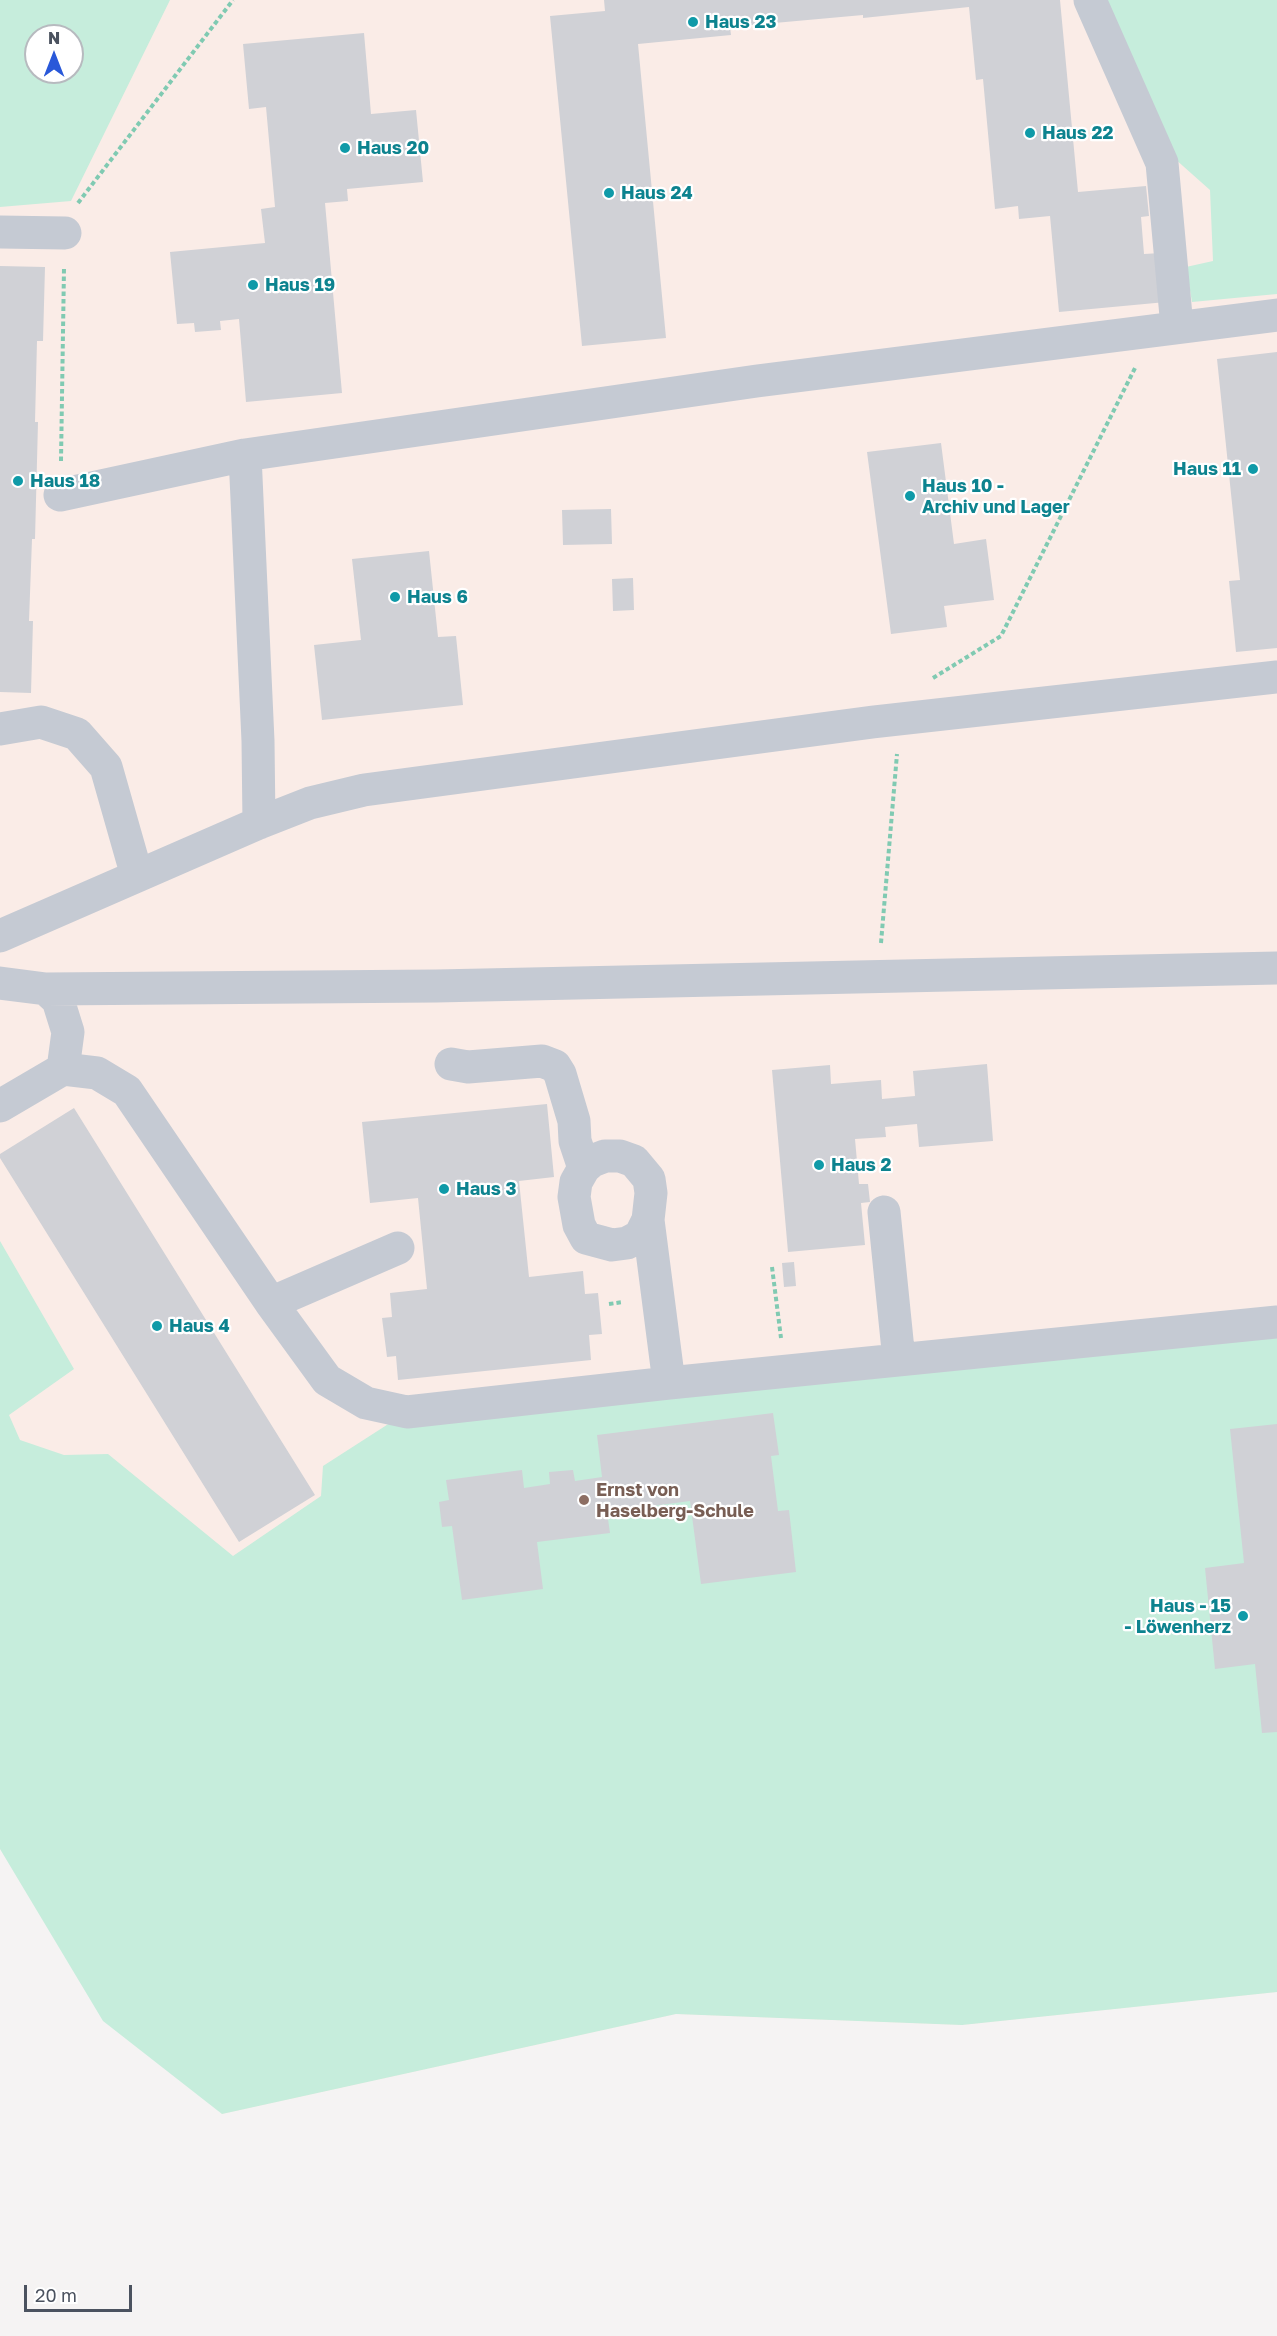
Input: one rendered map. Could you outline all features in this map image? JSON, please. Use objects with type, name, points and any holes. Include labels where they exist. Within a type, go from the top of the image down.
[{"type":"lane","points":[[1090,0],[1162,163],[1166,329]]},
{"type":"lane","points":[[0,232],[65,234]]},
{"type":"lane","points":[[60,495],[245,455],[757,381],[1277,315]]},
{"type":"lane","points":[[245,455],[258,741],[259,823]]},
{"type":"lane","points":[[0,936],[259,823],[310,803],[364,790],[900,720],[1277,677]]},
{"type":"lane","points":[[0,729],[41,722],[77,734],[106,768],[137,876]]},
{"type":"lane","points":[[0,983],[46,989],[447,986],[1277,968]]},
{"type":"lane","points":[[46,989],[58,1000],[68,1032],[63,1069]]},
{"type":"lane","points":[[451,1064],[468,1067],[542,1061],[555,1066],[560,1074],[574,1121],[575,1141],[584,1168]]},
{"type":"lane","points":[[0,1106],[63,1069],[97,1073],[127,1091],[271,1303],[327,1380],[366,1403],[407,1412],[669,1383],[1277,1322]]},
{"type":"lane","points":[[648,1220],[640,1236],[627,1243],[612,1245],[586,1238],[579,1225],[574,1197],[576,1182],[584,1168],[591,1161],[605,1156],[620,1156],[634,1161],[649,1179],[651,1193],[648,1220],[669,1383]]},
{"type":"lane","points":[[884,1212],[899,1360]]},
{"type":"lane","points":[[271,1303],[398,1248]]},
{"type":"path","points":[[60,495],[65,234],[81,198],[233,0]]},
{"type":"path","points":[[878,977],[900,720],[917,688],[1001,636],[1166,329]]},
{"type":"path","points":[[772,1267],[786,1372]]},
{"type":"shaded area","points":[[0,0],[1277,0],[1277,1992],[962,2025],[676,2014],[222,2114],[0,1849]]},
{"type":"green space","points":[[0,0],[170,0],[71,201],[0,207]]},
{"type":"green space","points":[[1105,0],[1277,0],[1277,294],[1192,302],[1186,267],[1213,261],[1210,190],[1174,158]]},
{"type":"green space","points":[[0,1241],[74,1369],[9,1415],[20,1440],[64,1455],[108,1454],[233,1556],[321,1496],[323,1466],[407,1412],[1277,1322],[1277,1992],[962,2025],[676,2014],[222,2114],[103,2021],[0,1849]]},
{"type":"building","points":[[604,0],[1060,0],[1078,192],[1146,186],[1149,216],[1141,217],[1144,254],[1161,253],[1166,302],[1059,312],[1050,216],[1019,219],[1018,206],[995,209],[983,79],[976,80],[969,7],[863,18],[863,15],[730,27],[731,35],[638,44],[666,338],[582,346],[550,16],[605,11]]},
{"type":"building","points":[[364,33],[371,114],[416,110],[423,182],[347,189],[348,201],[325,203],[342,393],[246,402],[239,319],[220,321],[221,330],[195,332],[194,323],[177,324],[170,252],[265,243],[261,209],[275,207],[266,107],[249,109],[243,44]]},
{"type":"building","name":"Haus 18","points":[[0,266],[45,267],[43,341],[37,341],[35,422],[38,422],[35,539],[32,539],[29,621],[33,621],[31,693],[0,692]]},
{"type":"building","name":"Haus 11","points":[[1277,352],[1277,648],[1236,652],[1229,581],[1240,580],[1217,359]]},
{"type":"building","name":"Haus 10 - Archiv und Lager","points":[[941,443],[954,544],[986,539],[994,600],[944,606],[947,627],[891,634],[867,452]]},
{"type":"building","points":[[611,509],[612,544],[563,545],[562,510]]},
{"type":"building","name":"Haus 6","points":[[429,551],[438,637],[456,636],[463,705],[322,720],[314,645],[361,640],[352,559]]},
{"type":"building","points":[[633,578],[634,610],[613,611],[612,579]]},
{"type":"building","name":"Haus 2","points":[[987,1064],[993,1141],[919,1147],[917,1124],[885,1127],[886,1137],[855,1139],[859,1184],[868,1184],[870,1202],[861,1203],[865,1245],[788,1252],[772,1070],[830,1065],[831,1084],[881,1080],[882,1099],[915,1096],[913,1071]]},
{"type":"building","points":[[547,1104],[554,1177],[519,1181],[529,1277],[583,1271],[585,1294],[598,1293],[602,1334],[589,1335],[591,1360],[398,1380],[396,1356],[387,1357],[382,1318],[392,1317],[390,1293],[427,1289],[418,1198],[370,1203],[362,1122]]},
{"type":"building","name":"Haus 4","points":[[74,1108],[315,1495],[239,1542],[0,1158],[0,1154]]},
{"type":"building","points":[[794,1262],[796,1286],[784,1287],[782,1263]]},
{"type":"building","points":[[773,1413],[779,1455],[771,1456],[778,1511],[789,1510],[796,1572],[701,1584],[690,1501],[607,1512],[610,1533],[537,1542],[543,1589],[462,1600],[452,1526],[442,1527],[439,1502],[449,1500],[446,1480],[522,1470],[524,1488],[550,1484],[549,1472],[573,1470],[575,1481],[602,1477],[597,1435]]},
{"type":"building","name":"Haus - 15 - Löwenherz","points":[[1277,1424],[1277,1732],[1262,1733],[1255,1664],[1215,1669],[1205,1568],[1244,1563],[1230,1429]]},
{"type":"place","name":"Haus 23","points":[[693,22]]},
{"type":"place","name":"Haus 22","points":[[1030,133]]},
{"type":"place","name":"Haus 20","points":[[345,148]]},
{"type":"place","name":"Haus 24","points":[[609,193]]},
{"type":"place","name":"Haus 19","points":[[253,285]]},
{"type":"place","name":"Haus 11","points":[[1253,469]]},
{"type":"place","name":"Haus 18","points":[[18,481]]},
{"type":"place","name":"Haus 10 - Archiv und Lager","points":[[910,496]]},
{"type":"place","name":"Haus 6","points":[[395,597]]},
{"type":"place","name":"Haus 2","points":[[819,1165]]},
{"type":"place","name":"Haus 3","points":[[444,1189]]},
{"type":"place","name":"Haus 4","points":[[157,1326]]},
{"type":"place","name":"Ernst von Haselberg-Schule","points":[[584,1500]]},
{"type":"place","name":"Haus - 15 - Löwenherz","points":[[1243,1616]]}]
